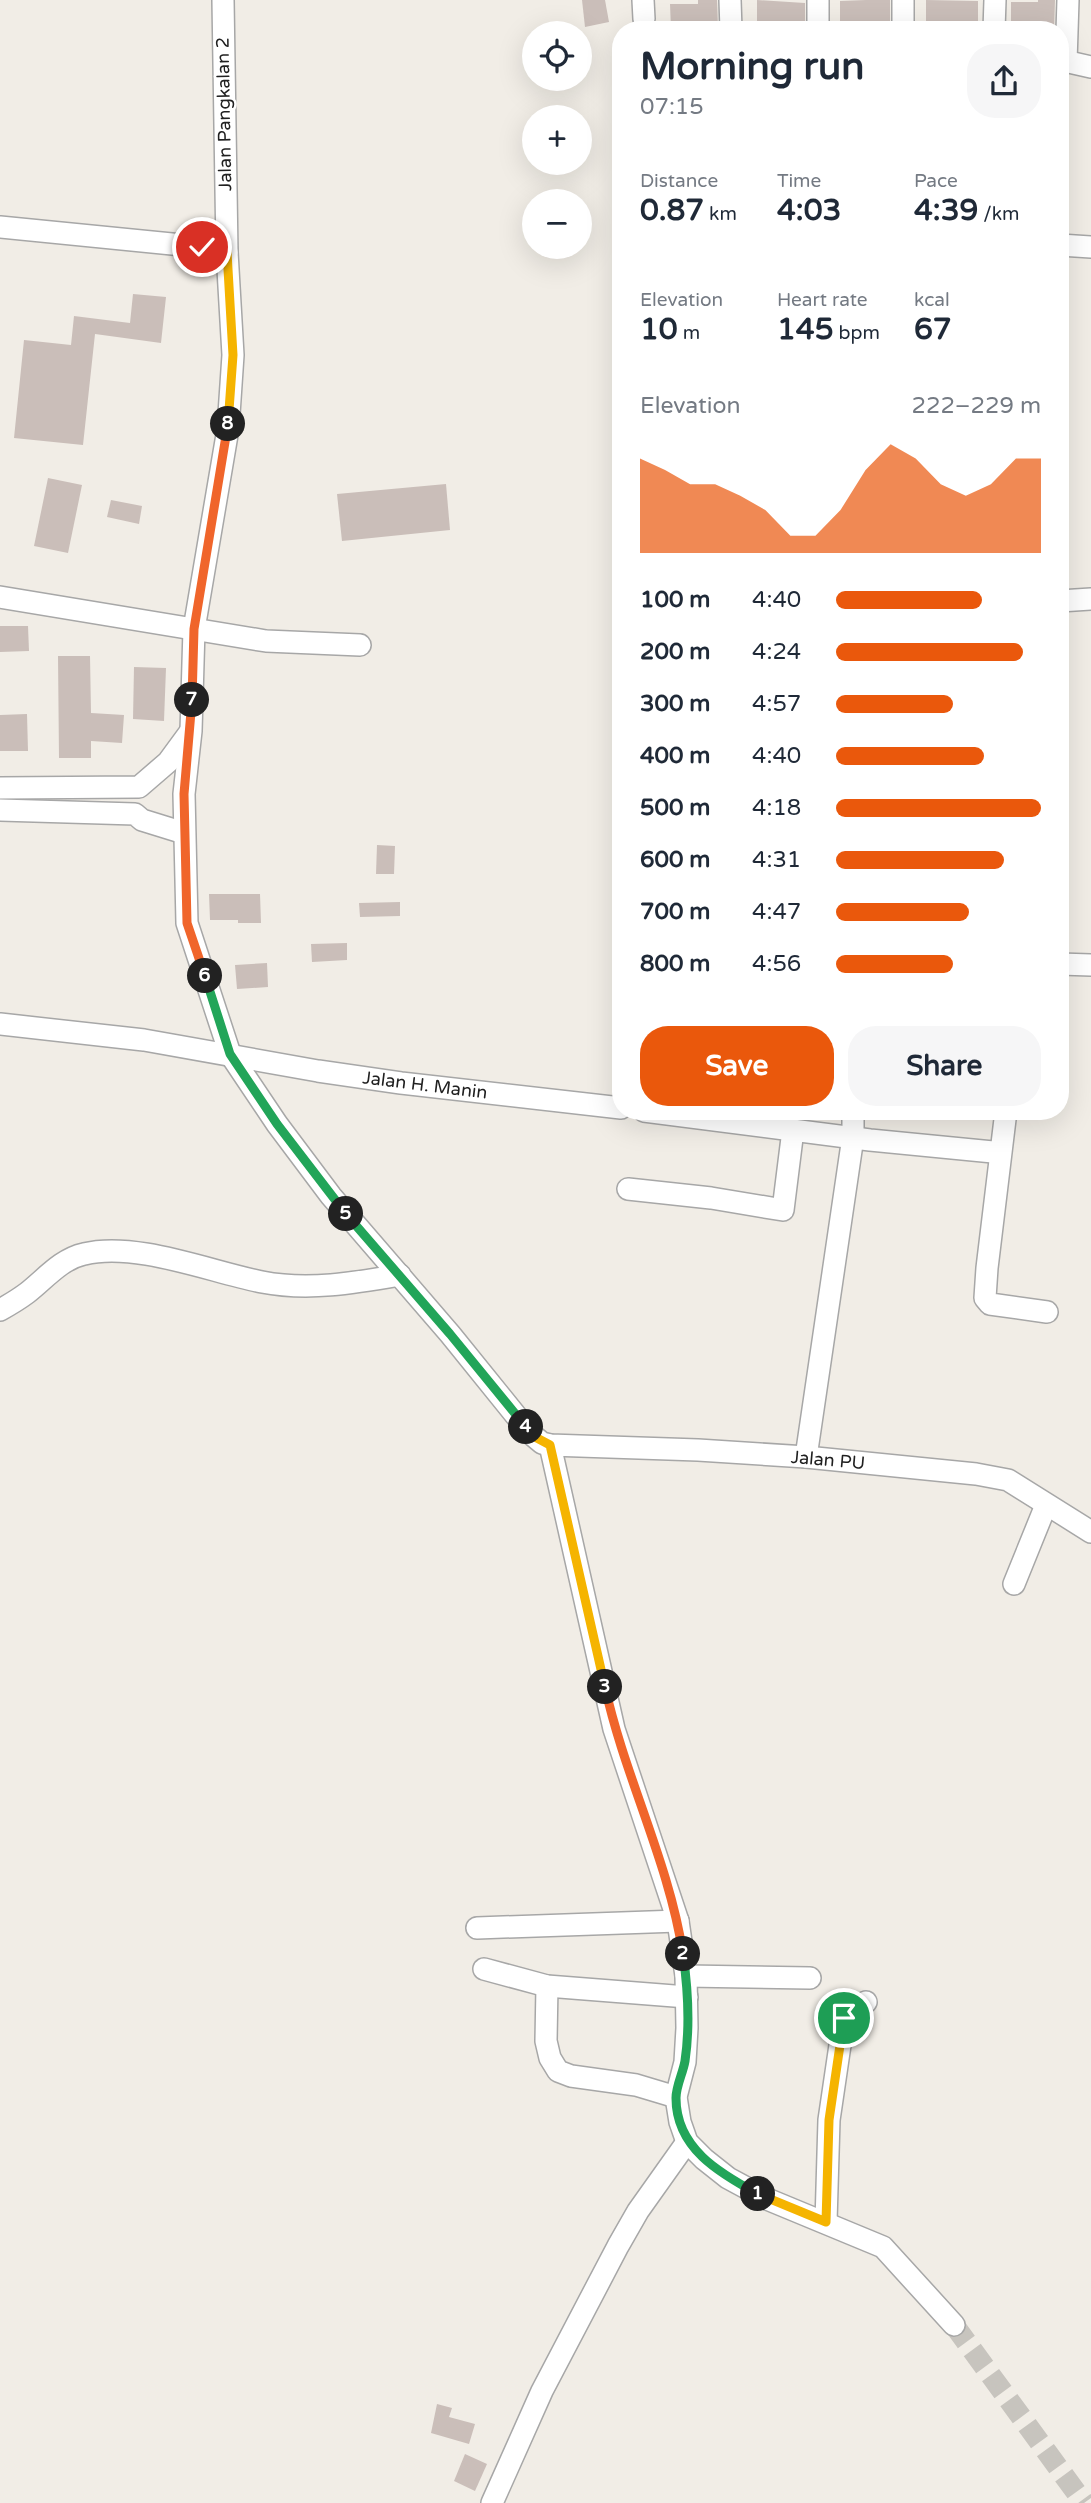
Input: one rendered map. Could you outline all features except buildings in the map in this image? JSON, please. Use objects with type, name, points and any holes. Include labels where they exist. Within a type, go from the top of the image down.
[{"type":"street","name":"Jalan Pangkalan 2","points":[[223,0],[227,252],[233,355],[228,429],[194,629],[191,731],[184,794],[187,923],[230,1054],[277,1124],[331,1196],[530,1433],[542,1443],[550,1445]]},
{"type":"street","points":[[730,0],[731,21]]},
{"type":"street","points":[[818,0],[818,21]]},
{"type":"street","points":[[903,0],[903,21]]},
{"type":"street","points":[[994,21],[995,0]]},
{"type":"street","points":[[1066,21],[1068,0]]},
{"type":"street","points":[[1069,62],[1091,68]]},
{"type":"street","points":[[0,227],[202,247],[227,252]]},
{"type":"street","points":[[1069,246],[1091,247]]},
{"type":"street","points":[[0,597],[266,640],[360,645]]},
{"type":"street","points":[[1069,600],[1091,599]]},
{"type":"street","points":[[0,788],[139,787],[168,762],[191,731]]},
{"type":"street","points":[[133,788],[135,814]]},
{"type":"street","points":[[0,810],[135,814],[142,820],[184,833]]},
{"type":"street","points":[[1069,964],[1091,965]]},
{"type":"street","name":"Jalan H. Manin","points":[[0,1024],[144,1040],[401,1083],[612,1107]]},
{"type":"street","points":[[715,1120],[993,1152]]},
{"type":"street","points":[[806,1457],[853,1137],[853,1120]]},
{"type":"street","points":[[1005,1120],[985,1298],[990,1304],[1047,1312]]},
{"type":"street","points":[[628,1189],[711,1198],[783,1210],[793,1130]]},
{"type":"street","points":[[0,1310],[27,1293],[73,1257],[86,1253],[127,1252],[272,1283],[344,1285],[400,1275]]},
{"type":"street","points":[[550,1445],[614,1729],[668,1884],[678,1921],[687,1986],[685,2062],[676,2097],[687,2142],[728,2178],[767,2199],[883,2247],[954,2325]]},
{"type":"street","name":"Jalan PU","points":[[550,1445],[806,1457],[976,1474],[1008,1480],[1091,1532]]},
{"type":"street","points":[[1014,1584],[1046,1505]]},
{"type":"street","points":[[477,1928],[678,1921]]},
{"type":"street","points":[[484,1969],[547,1986],[687,1986],[783,1976],[810,1979]]},
{"type":"street","points":[[547,1986],[546,2041],[550,2058],[558,2071],[571,2076],[636,2085],[676,2097]]},
{"type":"street","points":[[826,2222],[829,2120],[844,2018],[850,2010],[866,2001]]},
{"type":"street","points":[[492,2503],[542,2391],[618,2246],[638,2211],[687,2142]]},
{"type":"tunnel","points":[[954,2325],[1084,2503]]},
{"type":"route","points":[[202,247],[227,252],[233,355],[228,429],[214,498],[194,629],[191,731],[184,794],[187,923],[230,1054],[277,1124],[331,1196],[450,1334],[530,1433],[542,1443],[550,1445],[614,1729],[668,1884],[678,1921],[686,1976],[687,2028],[685,2062],[676,2097],[687,2142],[728,2178],[767,2199],[826,2222],[829,2120],[844,2018]]}]
